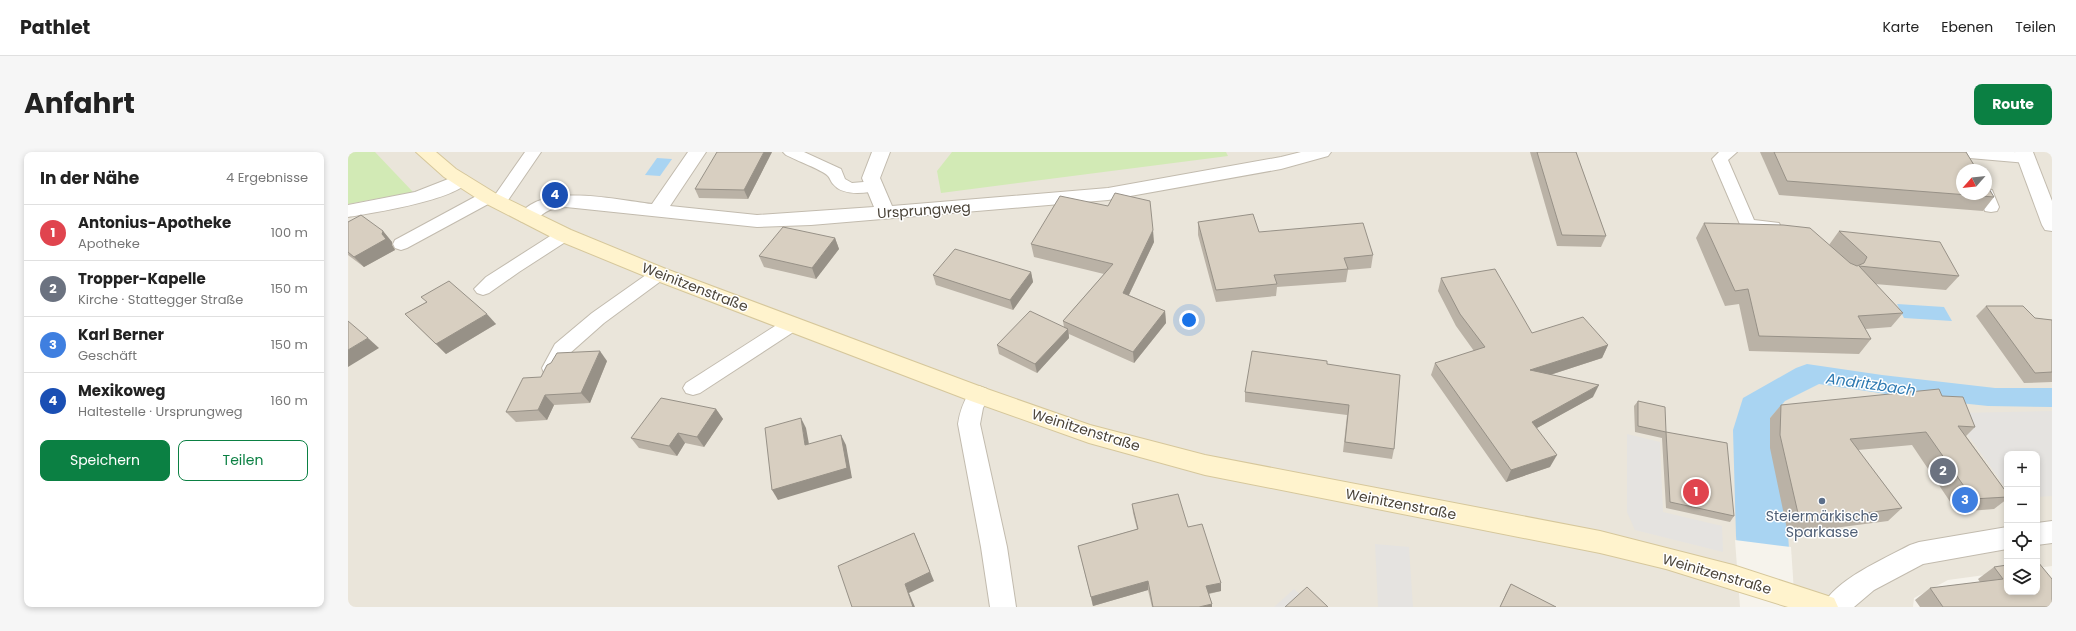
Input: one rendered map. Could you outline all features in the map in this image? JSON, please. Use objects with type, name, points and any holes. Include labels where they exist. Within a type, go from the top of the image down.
[{"type":"main road","name":"Weinitzenstraße","points":[[425,152],[461,180],[493,199],[564,235],[659,274],[979,395],[1090,434],[1204,465],[1600,542],[1666,558],[1733,577],[1825,607]]},
{"type":"street","points":[[657,212],[697,152]]},
{"type":"street","points":[[881,152],[872,178],[875,186],[895,212]]},
{"type":"street","name":"Ursprungweg","points":[[527,217],[547,203],[566,201],[657,212],[757,221],[811,219],[1108,194],[1281,163],[1322,152]]},
{"type":"street","points":[[2025,155],[2052,225]]},
{"type":"street","points":[[348,211],[419,197],[440,190],[461,180]]},
{"type":"street","points":[[979,395],[972,408],[969,424],[994,547],[1003,607]]},
{"type":"street","points":[[2040,534],[2052,532]]},
{"type":"street","points":[[1835,607],[1866,582],[1919,553],[2004,539]]},
{"type":"lane","points":[[401,244],[493,199],[533,152]]},
{"type":"lane","points":[[792,152],[835,173],[839,182],[850,188],[875,186]]},
{"type":"lane","points":[[1729,152],[1720,159],[1748,225],[1788,228]]},
{"type":"lane","points":[[1965,153],[2025,155]]},
{"type":"lane","points":[[1965,153],[1973,164]]},
{"type":"lane","points":[[483,289],[503,273],[528,259],[564,235]]},
{"type":"lane","points":[[551,368],[562,349],[598,318],[659,274]]},
{"type":"lane","points":[[693,388],[792,324]]},
{"type":"shaded area","points":[[348,152],[2052,152],[2052,566],[2040,568],[2040,451],[2004,451],[2004,572],[1948,580],[1914,598],[1913,607],[348,607]]},
{"type":"shaded area","points":[[2052,411],[2052,496],[2040,497],[2040,451],[2004,451],[2004,486],[1970,438],[1956,413]]},
{"type":"shaded area","points":[[1627,434],[1660,442],[1663,512],[1722,526],[1723,552],[1635,530],[1627,512]]},
{"type":"shaded area","points":[[1375,544],[1409,547],[1413,607],[1378,607]]},
{"type":"shaded area","points":[[1294,589],[1303,597],[1293,607],[1274,607]]},
{"type":"green space","points":[[348,152],[375,152],[413,192],[348,204]]},
{"type":"green space","points":[[952,152],[1226,152],[1228,156],[941,193],[937,171]]},
{"type":"water","points":[[657,158],[672,159],[660,176],[645,175]]},
{"type":"water","points":[[1897,304],[1944,307],[1952,321],[1904,318]]},
{"type":"water","name":"Andritzbach","points":[[1807,364],[1882,375],[1995,388],[2052,388],[2052,407],[1988,406],[1913,398],[1819,384],[1785,401],[1770,418],[1788,534],[1793,607],[1742,607],[1736,536],[1733,430],[1743,398],[1796,368]]},
{"type":"pier","points":[[1735,540],[1791,547],[1795,607],[1740,607]]},
{"type":"building","points":[[717,152],[764,152],[744,190],[695,189]]},
{"type":"building","points":[[1537,152],[1576,152],[1606,236],[1562,235]]},
{"type":"building","points":[[1774,152],[1966,152],[1973,164],[1956,164],[1956,194],[1787,181]]},
{"type":"building","points":[[1115,193],[1150,201],[1153,230],[1123,293],[1165,311],[1133,352],[1063,321],[1113,264],[1031,244],[1060,196],[1108,206]]},
{"type":"building","points":[[1253,214],[1259,232],[1363,223],[1373,255],[1344,258],[1348,269],[1274,275],[1277,284],[1216,290],[1198,222]]},
{"type":"building","points":[[361,215],[383,231],[382,234],[386,239],[354,257],[348,252],[348,222]]},
{"type":"building","points":[[1704,223],[1783,225],[1810,228],[1850,263],[1857,266],[1864,263],[1867,257],[1839,231],[1940,242],[1959,276],[1859,266],[1903,313],[1858,316],[1871,339],[1759,336],[1748,289],[1735,291]]},
{"type":"building","points":[[783,227],[835,238],[812,268],[759,256]]},
{"type":"building","points":[[955,249],[1031,272],[1010,300],[933,275]]},
{"type":"building","points":[[1495,269],[1532,333],[1583,317],[1608,345],[1530,370],[1599,385],[1532,422],[1557,455],[1511,470],[1435,363],[1485,347],[1460,314],[1441,278]]},
{"type":"building","points":[[449,281],[487,314],[436,344],[405,314],[427,302],[421,297]]},
{"type":"building","points":[[1986,306],[2023,306],[2035,318],[2052,320],[2052,372],[2035,373]]},
{"type":"building","points":[[1030,311],[1068,329],[1035,364],[997,345]]},
{"type":"building","points":[[348,321],[368,338],[348,350]]},
{"type":"building","points":[[600,351],[581,393],[545,395],[538,410],[506,412],[523,378],[541,377],[547,365],[551,363],[557,353]]},
{"type":"building","points":[[1252,351],[1327,361],[1327,364],[1400,375],[1394,449],[1345,442],[1349,405],[1245,392]]},
{"type":"building","points":[[1939,389],[1942,396],[1963,397],[1975,427],[1958,426],[2004,489],[2004,497],[1973,499],[1926,432],[1850,439],[1902,508],[1800,522],[1780,435],[1781,405]]},
{"type":"building","points":[[661,398],[716,409],[697,437],[678,433],[669,446],[631,438]]},
{"type":"building","points":[[1638,401],[1665,407],[1666,432],[1638,426]]},
{"type":"building","points":[[801,418],[805,445],[841,435],[847,468],[772,490],[765,428]]},
{"type":"building","points":[[1666,432],[1727,443],[1734,516],[1670,502]]},
{"type":"building","points":[[1178,494],[1188,527],[1202,524],[1221,583],[1206,586],[1212,604],[1199,607],[1153,607],[1148,581],[1091,597],[1078,546],[1138,529],[1132,504]]},
{"type":"building","points":[[914,533],[930,572],[905,584],[913,607],[852,607],[838,566]]},
{"type":"building","points":[[2040,564],[2052,579],[2052,607],[1943,607],[1930,588],[2003,579],[1994,567],[2004,565],[2004,595],[2040,595]]},
{"type":"building","points":[[1511,584],[1556,607],[1500,607]]},
{"type":"building","points":[[1307,587],[1328,607],[1285,607]]},
{"type":"place","name":"Mexikoweg","points":[[555,195]]},
{"type":"place","name":"Tropper-Kapelle","points":[[1943,471]]},
{"type":"place","name":"Antonius-Apotheke","points":[[1696,492]]},
{"type":"place","name":"Karl Berner","points":[[1965,500]]},
{"type":"place","name":"Steiermärkische Sparkasse","points":[[1822,501]]}]
